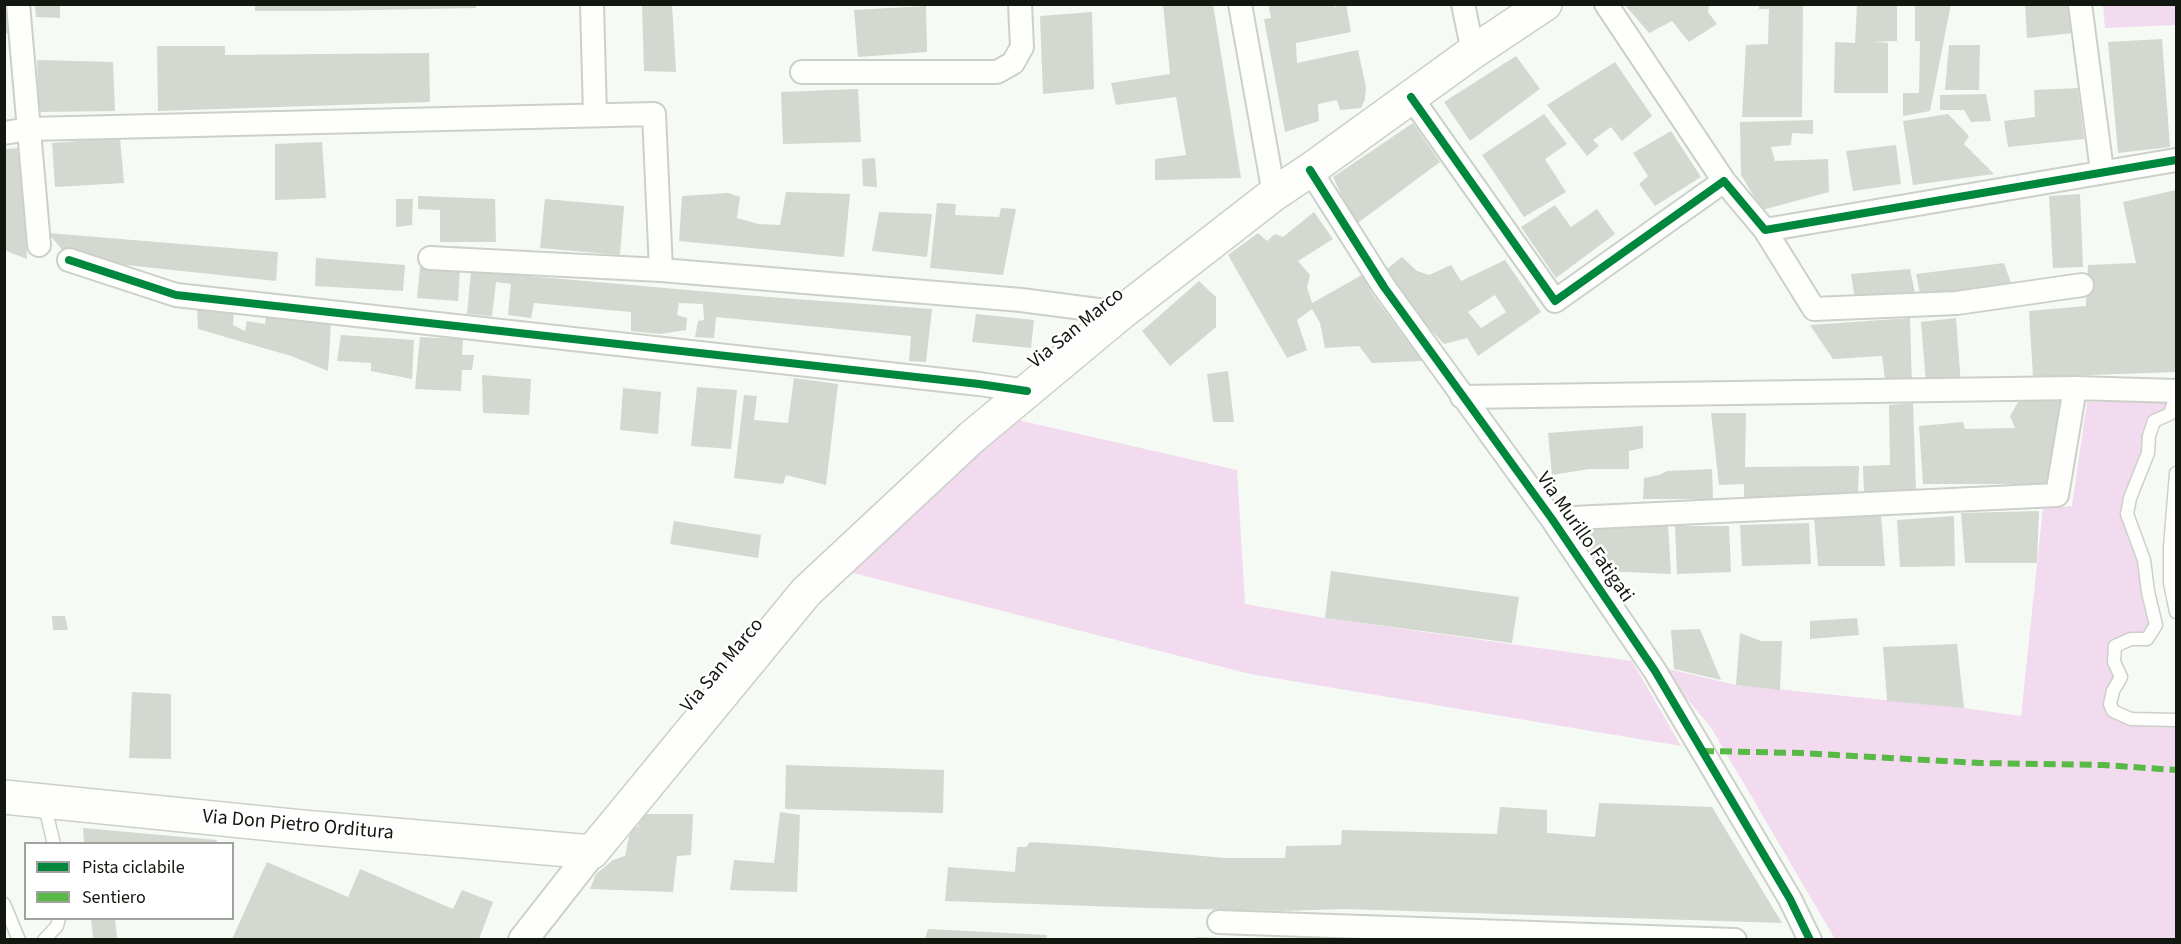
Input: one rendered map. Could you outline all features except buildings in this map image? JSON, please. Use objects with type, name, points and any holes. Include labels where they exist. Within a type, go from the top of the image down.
[{"type":"main road","name":"Via San Marco","points":[[592,852],[806,592],[972,437],[1121,313],[1274,194],[1473,52],[1545,4]]},
{"type":"main road","name":"Via Don Pietro Orditura","points":[[4,797],[592,852]]},
{"type":"street","points":[[18,4],[39,245]]},
{"type":"street","points":[[591,4],[596,115]]},
{"type":"street","points":[[802,72],[997,72],[1013,63],[1022,47],[1020,4]]},
{"type":"street","points":[[1240,4],[1274,194]]},
{"type":"street","points":[[1463,4],[1473,52]]},
{"type":"street","points":[[1606,4],[1725,181],[1765,230],[1814,309],[1956,303],[2082,285]]},
{"type":"street","points":[[2080,4],[2102,171]]},
{"type":"street","points":[[1411,97],[1555,301],[1725,181]]},
{"type":"street","points":[[4,133],[29,129],[654,114],[661,270]]},
{"type":"street","points":[[1765,230],[2176,160]]},
{"type":"street","name":"Via Murillo Fatigati","points":[[1310,170],[1384,287],[1551,519],[1655,670],[1790,899],[1810,939]]},
{"type":"street","points":[[430,258],[661,270],[1021,300],[1121,313]]},
{"type":"street","points":[[69,260],[176,295],[1027,391]]},
{"type":"street","points":[[1462,398],[2075,388],[2176,391]]},
{"type":"street","points":[[1551,519],[2057,495],[2075,388]]},
{"type":"street","name":"Via San Marco","points":[[523,939],[592,852]]},
{"type":"street","points":[[1219,922],[1736,939]]},
{"type":"lane","points":[[2176,401],[2170,414],[2154,421],[2149,436],[2148,453],[2130,498],[2127,514],[2144,560],[2148,592],[2156,625],[2148,639],[2130,639],[2115,646],[2114,662],[2121,677],[2113,691],[2110,704],[2113,711],[2131,718],[2176,720]]},
{"type":"lane","points":[[2176,473],[2170,547],[2170,583],[2176,612]]},
{"type":"lane","points":[[44,802],[54,842]]},
{"type":"lane","points":[[4,904],[19,939]]},
{"type":"lane","points":[[44,939],[57,926],[59,920]]},
{"type":"shaded area","points":[[2103,5],[2176,5],[2176,25],[2105,28]]},
{"type":"shaded area","points":[[2174,401],[2154,421],[2130,498],[2156,625],[2147,639],[2115,646],[2121,677],[2114,711],[2176,720],[2176,939],[1835,939],[1710,726],[1660,667],[1736,685],[2021,716],[2043,508],[2072,506],[2087,402]]},
{"type":"shaded area","points":[[1018,420],[1237,470],[1245,604],[1325,618],[1632,661],[1681,746],[1250,674],[853,573],[899,524],[977,451]]},
{"type":"marked path","points":[[1702,751],[1800,753],[1980,763],[2103,765],[2176,770]]},
{"type":"cycle path","points":[[1411,97],[1555,301],[1724,181],[1765,230],[2176,160]]},
{"type":"cycle path","points":[[1310,170],[1384,287],[1552,519],[1655,671],[1790,899],[1810,940]]},
{"type":"cycle path","points":[[69,260],[176,295],[1027,391]]}]
